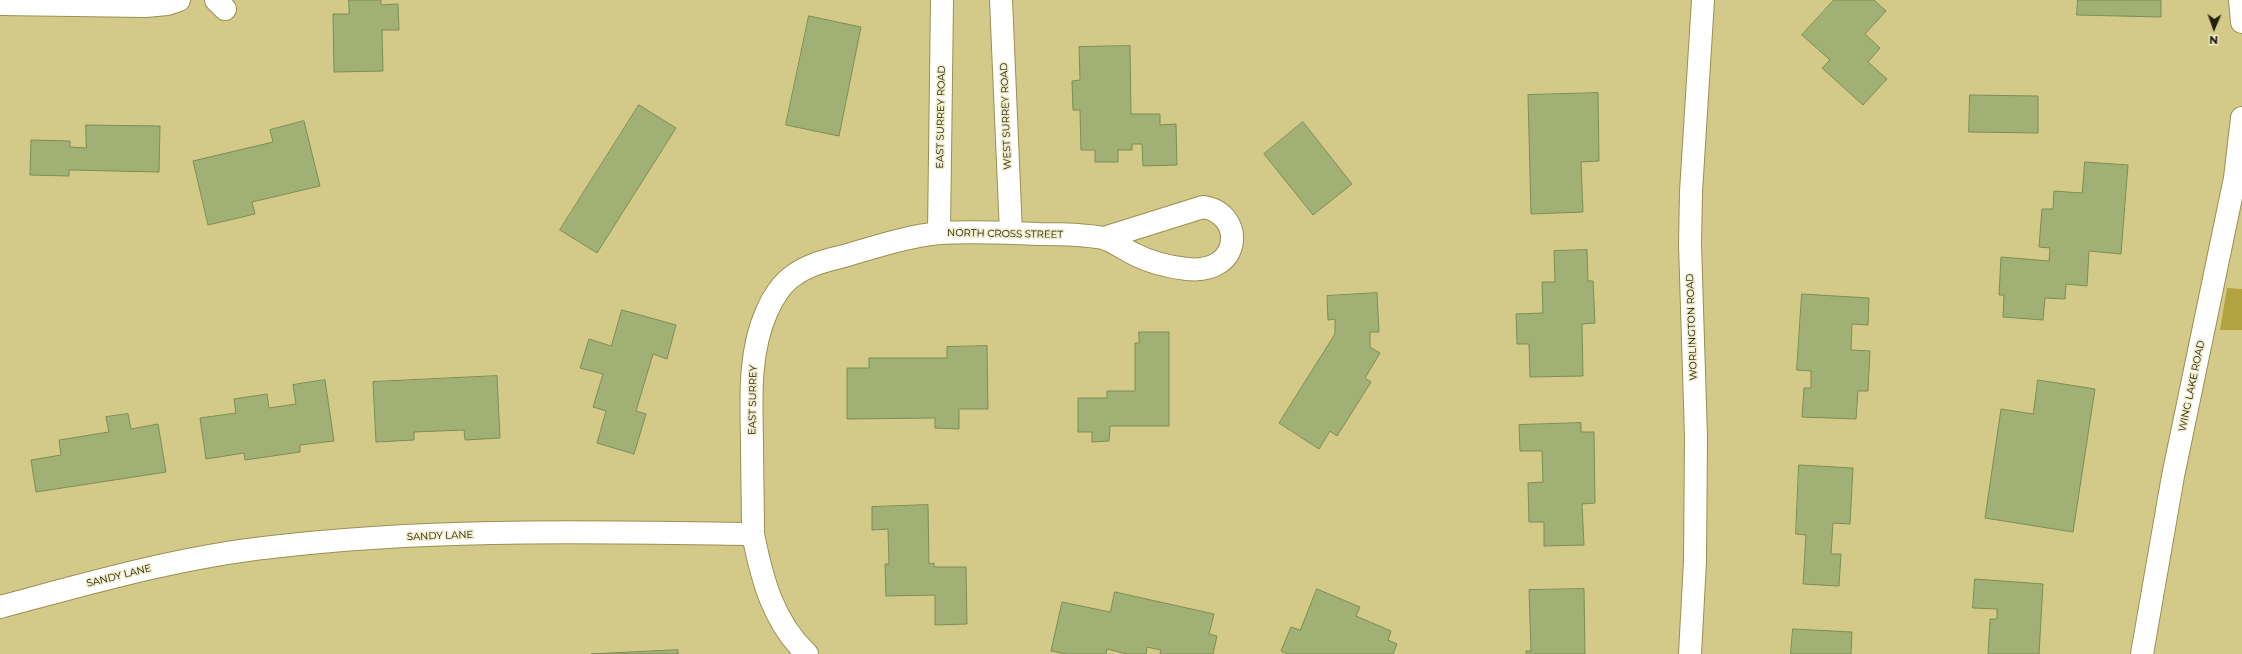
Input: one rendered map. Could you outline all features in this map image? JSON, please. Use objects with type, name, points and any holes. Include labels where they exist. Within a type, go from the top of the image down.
[{"type":"street","points":[[0,4],[146,6],[167,4],[179,0]]},
{"type":"street","name":"EAST SURREY ROAD","points":[[939,233],[942,0]]},
{"type":"street","name":"WEST SURREY ROAD","points":[[1001,0],[1011,233]]},
{"type":"street","name":"WORLINGTON ROAD","points":[[1690,654],[1695,561],[1696,437],[1690,244],[1691,192],[1703,0]]},
{"type":"street","points":[[2240,0],[2242,22]]},
{"type":"street","name":"WING LAKE ROAD","points":[[2142,654],[2173,476],[2235,178],[2242,118]]},
{"type":"street","name":"NORTH CROSS STREET","points":[[792,276],[812,266],[862,250],[939,233],[1011,233],[1104,238],[1203,207],[1213,208],[1223,217],[1231,229],[1232,241],[1226,258],[1215,267],[1195,270],[1167,267],[1136,255],[1104,238]]},
{"type":"street","name":"EAST SURREY","points":[[753,534],[751,387],[754,355],[760,327],[768,308],[792,276]]},
{"type":"street","name":"SANDY LANE","points":[[0,607],[166,564],[272,547],[371,539],[469,534],[753,534]]},
{"type":"street","points":[[753,534],[760,570],[773,607],[793,640],[807,654]]},
{"type":"shaded area","points":[[2227,288],[2242,289],[2242,330],[2220,330]]},
{"type":"building","points":[[349,0],[381,0],[381,5],[398,4],[399,30],[382,30],[383,71],[334,72],[333,14],[349,14]]},
{"type":"building","points":[[1834,0],[1874,0],[1886,11],[1865,34],[1880,48],[1868,62],[1887,79],[1863,105],[1822,68],[1830,60],[1802,35]]},
{"type":"building","points":[[2078,0],[2161,0],[2161,17],[2077,15]]},
{"type":"building","points":[[809,16],[861,27],[839,136],[786,125]]},
{"type":"building","points":[[1130,46],[1131,114],[1160,114],[1160,125],[1176,124],[1177,165],[1143,166],[1142,144],[1132,144],[1132,150],[1118,150],[1118,162],[1095,162],[1095,150],[1081,150],[1080,110],[1073,110],[1072,81],[1080,80],[1079,47]]},
{"type":"building","points":[[1598,93],[1599,161],[1581,162],[1583,212],[1531,214],[1528,95]]},
{"type":"building","points":[[1970,95],[2038,96],[2038,133],[1969,132]]},
{"type":"building","points":[[639,105],[676,128],[597,253],[560,230]]},
{"type":"building","points":[[304,121],[320,186],[252,202],[255,214],[208,225],[193,161],[273,142],[270,130]]},
{"type":"building","points":[[1303,122],[1352,184],[1313,215],[1264,154]]},
{"type":"building","points":[[86,125],[160,126],[159,172],[69,170],[69,176],[30,175],[31,140],[70,141],[70,147],[86,148]]},
{"type":"building","points":[[2085,162],[2128,165],[2121,254],[2089,251],[2087,286],[2066,284],[2065,299],[2045,298],[2043,320],[2003,317],[2004,295],[1999,295],[2001,257],[2049,261],[2050,248],[2039,247],[2042,209],[2053,209],[2054,191],[2082,193]]},
{"type":"building","points":[[1587,250],[1588,281],[1593,281],[1595,323],[1582,324],[1583,376],[1530,377],[1529,344],[1517,344],[1516,314],[1543,313],[1542,282],[1555,282],[1554,251]]},
{"type":"building","points":[[1377,293],[1379,332],[1370,332],[1370,347],[1380,353],[1365,378],[1371,382],[1337,436],[1330,431],[1319,449],[1279,423],[1335,334],[1335,319],[1328,320],[1327,296]]},
{"type":"building","points":[[1802,294],[1869,298],[1868,325],[1852,324],[1851,350],[1870,351],[1868,391],[1858,391],[1856,419],[1802,417],[1804,388],[1811,388],[1811,371],[1797,370]]},
{"type":"building","points":[[622,310],[676,325],[667,359],[653,354],[636,411],[646,414],[634,454],[597,443],[606,411],[593,407],[603,374],[580,368],[589,339],[611,346]]},
{"type":"building","points":[[1139,332],[1169,332],[1169,426],[1110,426],[1109,441],[1092,442],[1092,432],[1078,432],[1078,398],[1107,398],[1107,391],[1135,391],[1135,343],[1139,343]]},
{"type":"building","points":[[987,346],[988,409],[959,409],[959,429],[935,428],[935,418],[847,419],[847,368],[869,368],[869,358],[947,358],[947,347]]},
{"type":"building","points":[[497,376],[500,438],[465,440],[464,430],[414,432],[414,440],[376,442],[373,382]]},
{"type":"building","points":[[325,380],[334,441],[300,445],[300,452],[245,460],[244,453],[206,459],[200,418],[236,413],[234,399],[267,394],[269,408],[296,404],[293,385]]},
{"type":"building","points":[[2038,380],[2095,389],[2073,532],[1985,518],[2001,409],[2033,414]]},
{"type":"building","points":[[128,414],[131,429],[158,424],[166,472],[36,492],[31,460],[61,455],[59,440],[109,432],[106,417]]},
{"type":"building","points":[[1581,423],[1581,432],[1594,432],[1595,503],[1582,504],[1584,545],[1544,546],[1544,522],[1529,522],[1528,483],[1543,482],[1542,451],[1520,451],[1519,425]]},
{"type":"building","points":[[1799,465],[1853,468],[1850,524],[1833,523],[1831,554],[1841,554],[1839,586],[1803,584],[1806,535],[1796,534]]},
{"type":"building","points":[[928,505],[929,564],[934,563],[934,567],[966,567],[967,624],[935,625],[935,595],[886,596],[885,564],[889,564],[888,529],[872,530],[872,507]]},
{"type":"building","points":[[1975,579],[2043,584],[2039,654],[1988,654],[1990,619],[1997,619],[1997,609],[1973,608]]},
{"type":"building","points":[[1317,589],[1360,607],[1356,616],[1391,631],[1388,640],[1397,644],[1393,654],[1288,654],[1281,651],[1291,627],[1300,630]]},
{"type":"building","points":[[1584,589],[1585,654],[1526,654],[1526,651],[1531,651],[1529,590]]},
{"type":"building","points":[[1115,592],[1214,614],[1209,634],[1217,636],[1213,654],[1160,654],[1161,650],[1147,647],[1146,654],[1127,654],[1107,649],[1106,654],[1066,654],[1051,651],[1062,602],[1110,612]]},
{"type":"building","points":[[1793,629],[1852,632],[1851,654],[1791,654]]},
{"type":"building","points":[[678,650],[678,654],[591,654]]}]
